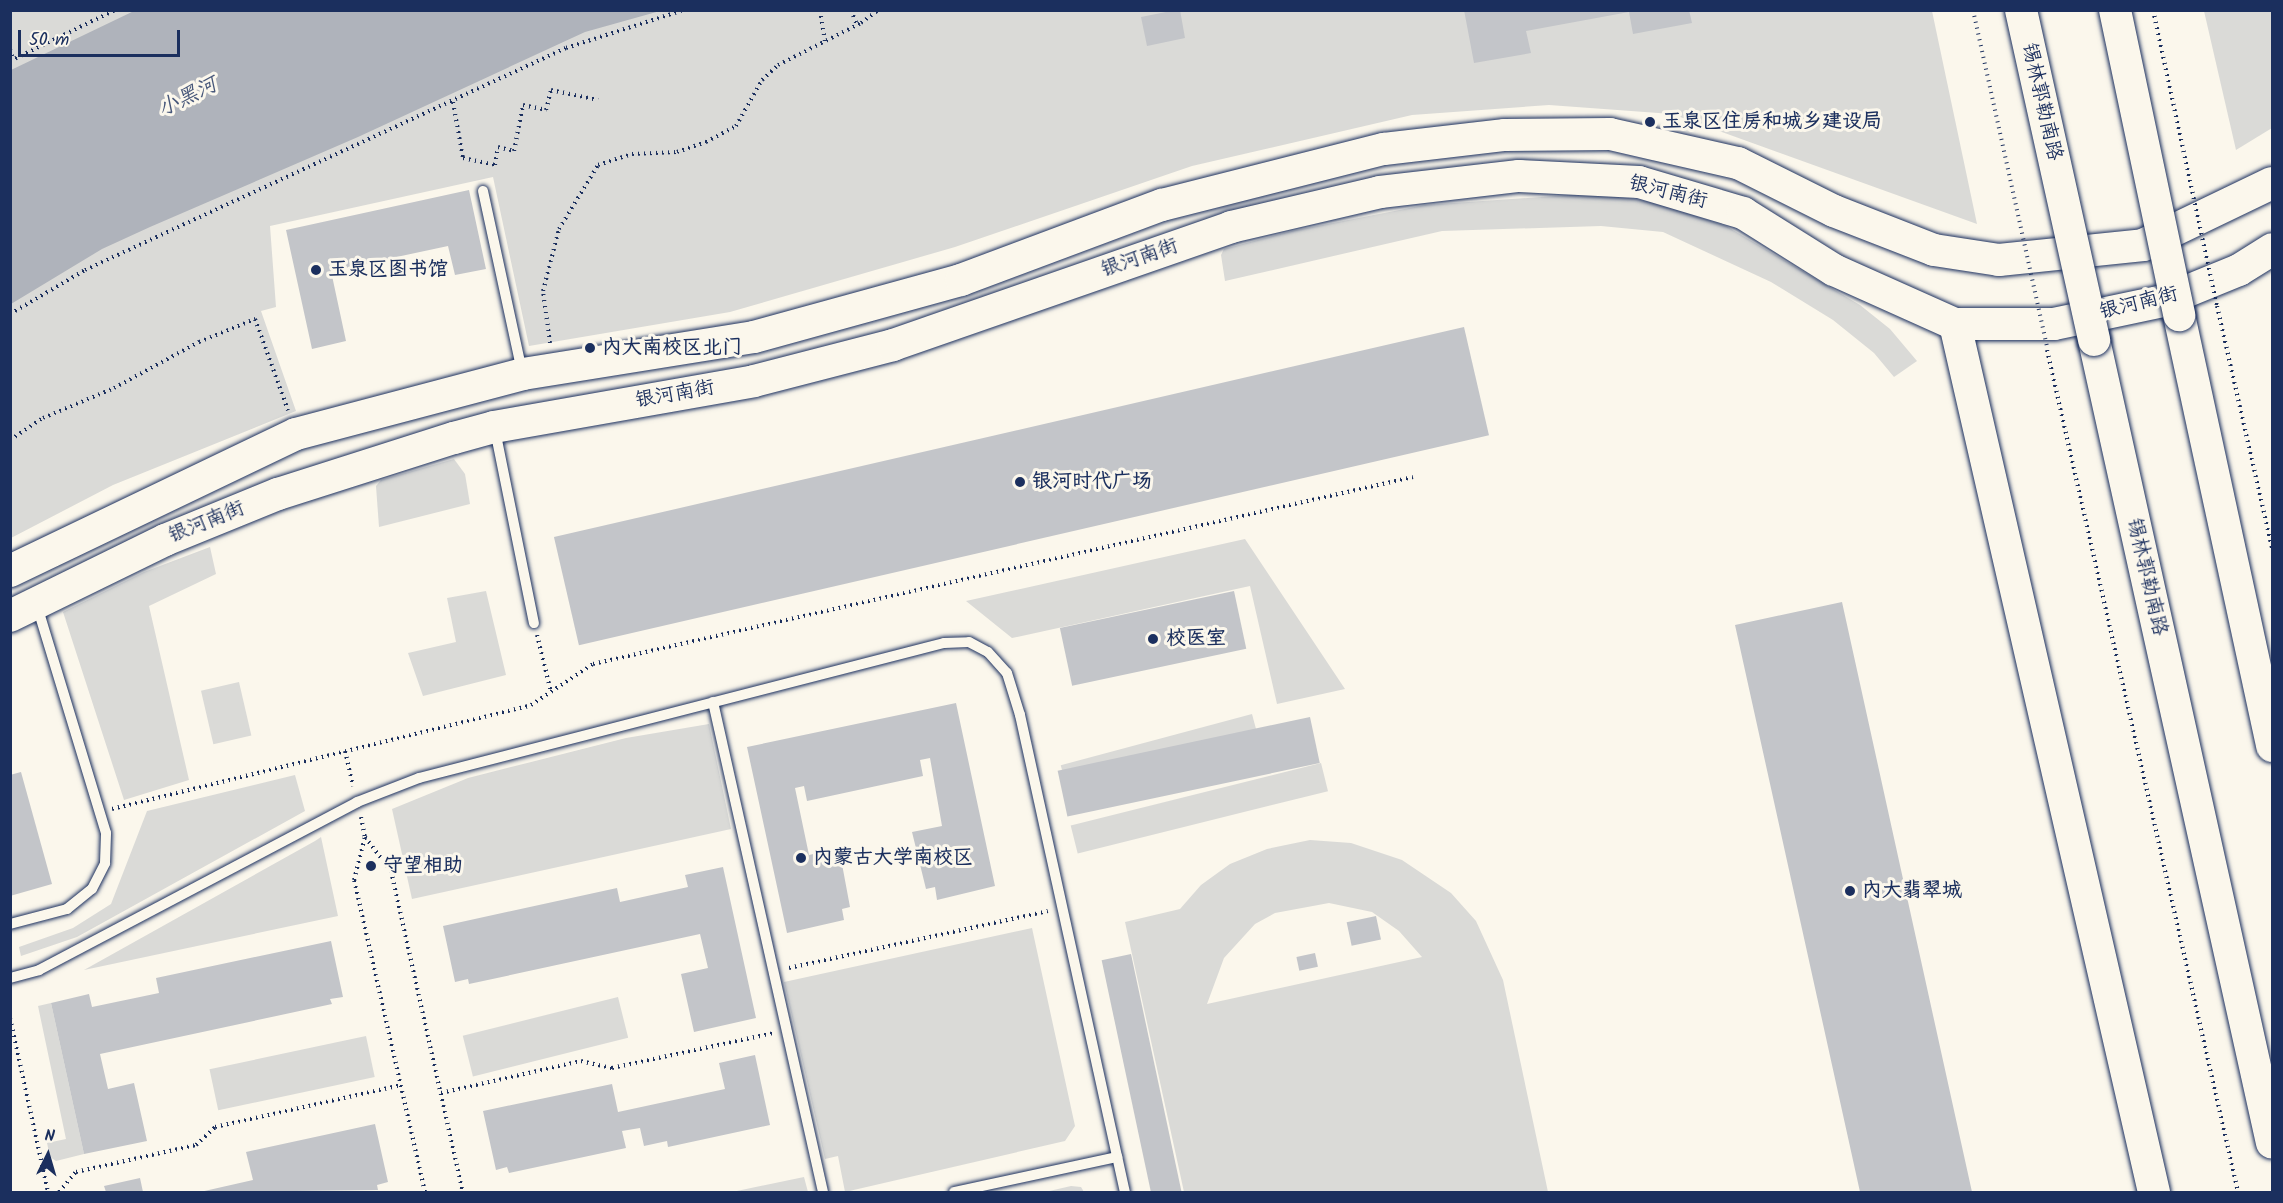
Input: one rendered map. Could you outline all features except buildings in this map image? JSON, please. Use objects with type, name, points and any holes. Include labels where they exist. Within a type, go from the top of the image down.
[{"type":"main road","name":"锡林郭勒南路","points":[[2020,10],[2272,1143]]},
{"type":"main road","points":[[2115,10],[2272,746]]},
{"type":"main road","points":[[10,571],[296,434],[523,374],[754,337],[961,280],[1162,206],[1291,170],[1384,149],[1505,135],[1610,134],[1738,163],[1834,211],[1934,250],[1999,260],[2143,245],[2272,183]]},
{"type":"main road","name":"银河南街","points":[[23,610],[165,540],[278,494],[494,427],[754,381],[893,345],[1231,227],[1380,192],[1519,176],[1639,182],[1743,213],[1834,270],[1955,324],[2054,324],[2163,301],[2239,270],[2272,249]]},
{"type":"main road","points":[[1955,324],[2154,1192]]},
{"type":"lane","points":[[483,191],[523,374]]},
{"type":"lane","points":[[494,427],[534,623]]},
{"type":"lane","points":[[10,924],[67,909],[92,889],[105,863],[106,833],[100,812],[23,610]]},
{"type":"lane","points":[[10,978],[39,970],[357,802],[419,778],[944,643],[969,642],[988,652],[1007,673],[1020,715],[1125,1192]]},
{"type":"lane","points":[[713,702],[823,1192]]},
{"type":"lane","points":[[954,1192],[1117,1157]]},
{"type":"path","points":[[10,49],[12,60],[115,10]]},
{"type":"path","points":[[10,314],[85,270],[566,48],[684,10]]},
{"type":"path","points":[[820,10],[825,42]]},
{"type":"path","points":[[851,10],[857,25]]},
{"type":"path","points":[[550,343],[543,291],[559,229],[598,165],[632,154],[677,152],[706,142],[736,126],[762,80],[778,65],[857,25],[878,10]]},
{"type":"path","points":[[1973,10],[2238,1192]]},
{"type":"path","points":[[2153,10],[2272,548]]},
{"type":"path","points":[[453,102],[463,158],[495,165],[498,147],[514,151],[523,105],[546,110],[551,90],[598,100]]},
{"type":"path","points":[[10,440],[43,418],[114,388],[199,342],[255,320],[292,422]]},
{"type":"path","points":[[100,812],[531,705],[593,664],[1413,477]]},
{"type":"path","points":[[534,623],[551,693]]},
{"type":"path","points":[[425,1192],[354,880],[365,837],[391,871],[463,1192]]},
{"type":"path","points":[[774,971],[1063,908]]},
{"type":"path","points":[[10,1018],[48,1192]]},
{"type":"path","points":[[441,1093],[582,1061],[612,1068],[787,1030]]},
{"type":"path","points":[[58,1192],[76,1172],[196,1145],[214,1127],[401,1085]]},
{"type":"shaded area","points":[[11,11],[1932,11],[1977,224],[1672,114],[1549,105],[1412,115],[1192,166],[955,247],[730,312],[529,346],[493,177],[270,226],[276,307],[261,311],[296,411],[113,485],[11,538]]},
{"type":"shaded area","points":[[2204,11],[2272,11],[2272,128],[2236,150]]},
{"type":"shaded area","points":[[1570,195],[1615,196],[1653,202],[1726,226],[1860,305],[1890,329],[1917,361],[1894,377],[1874,353],[1833,320],[1771,282],[1663,232],[1601,226],[1442,231],[1225,281],[1221,255],[1224,249],[1292,231],[1425,205]]},
{"type":"shaded area","points":[[454,459],[465,474],[470,504],[379,527],[376,486],[381,480]]},
{"type":"shaded area","points":[[1245,539],[1345,689],[1277,704],[1250,586],[1012,638],[966,601]]},
{"type":"shaded area","points":[[210,547],[216,574],[149,606],[189,780],[124,800],[63,612],[144,572]]},
{"type":"shaded area","points":[[486,591],[506,675],[423,696],[408,653],[456,642],[447,598]]},
{"type":"shaded area","points":[[239,682],[251,736],[213,744],[201,691]]},
{"type":"shaded area","points":[[1252,714],[1256,729],[1065,781],[1061,765]]},
{"type":"shaded area","points":[[709,724],[731,829],[412,899],[392,809],[468,778],[626,738]]},
{"type":"shaded area","points":[[1321,763],[1328,791],[1078,854],[1071,825]]},
{"type":"shaded area","points":[[295,775],[305,811],[77,937],[21,956],[19,947],[73,928],[111,904],[147,811]]},
{"type":"shaded area","points":[[321,837],[338,916],[84,970],[315,841]]},
{"type":"shaded area","points":[[1310,840],[1351,843],[1402,860],[1451,893],[1476,921],[1503,980],[1548,1192],[1184,1192],[1125,922],[1180,909],[1201,885],[1230,864],[1267,849]],"holes":[[[1329,903],[1372,912],[1399,931],[1422,957],[1207,1004],[1224,958],[1255,924],[1275,913]]]},
{"type":"shaded area","points":[[1032,928],[1075,1126],[1065,1141],[845,1192],[838,1156],[825,1159],[784,982]]},
{"type":"shaded area","points":[[618,997],[628,1038],[473,1076],[463,1036]]},
{"type":"shaded area","points":[[51,1003],[84,1154],[56,1161],[50,1157],[47,1143],[66,1139],[38,1006]]},
{"type":"shaded area","points":[[366,1036],[375,1077],[218,1110],[209,1069]]},
{"type":"shaded area","points":[[804,1177],[808,1192],[732,1192]]},
{"type":"shaded area","points":[[1071,1186],[1081,1187],[1084,1192],[1045,1192]]},
{"type":"water","name":"小黑河","points":[[136,10],[660,11],[585,32],[358,137],[150,227],[102,249],[11,304],[11,70]]},
{"type":"place","name":"玉泉区住房和城乡建设局","points":[[1650,122]]},
{"type":"place","name":"玉泉区图书馆","points":[[316,270]]},
{"type":"place","name":"内大南校区北门","points":[[590,348]]},
{"type":"place","name":"银河时代广场","points":[[1020,482]]},
{"type":"place","name":"校医室","points":[[1153,639]]},
{"type":"place","name":"内蒙古大学南校区","points":[[801,858]]},
{"type":"place","name":"守望相助","points":[[371,866]]},
{"type":"place","name":"内大翡翠城","points":[[1850,891]]}]
